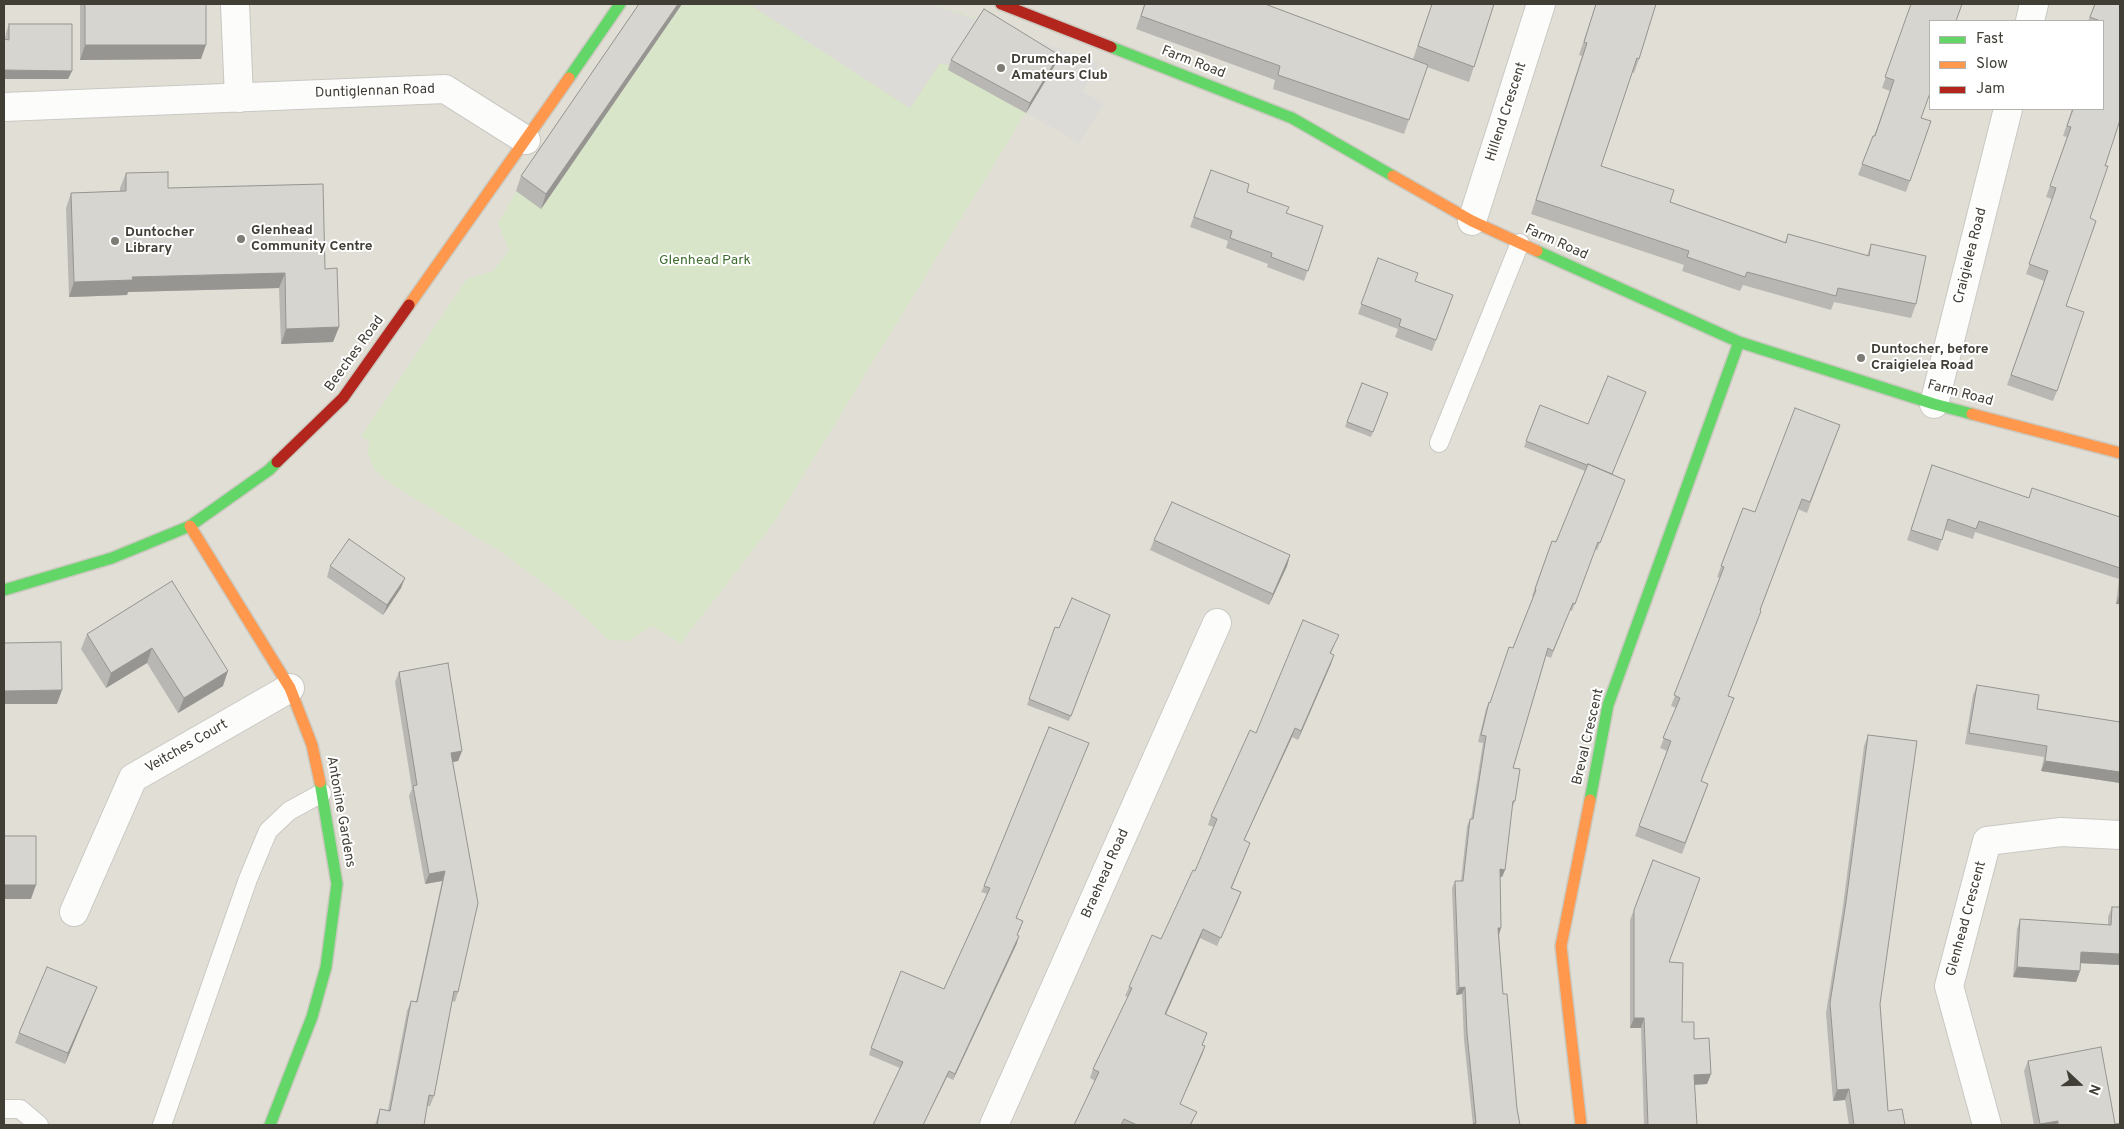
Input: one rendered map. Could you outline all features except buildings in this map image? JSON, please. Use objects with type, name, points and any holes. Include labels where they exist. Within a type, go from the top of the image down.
[{"type":"street","points":[[236,4],[239,98]]},
{"type":"street","name":"Beeches Road","points":[[4,590],[112,558],[190,526],[269,470],[343,398],[620,4]]},
{"type":"street","name":"Farm Road","points":[[1001,4],[1292,118],[1472,221],[1739,342],[1934,404],[2120,453]]},
{"type":"street","name":"Hillend Crescent","points":[[1472,221],[1541,4]]},
{"type":"street","points":[[2030,20],[2034,4]]},
{"type":"street","name":"Duntiglennan Road","points":[[4,107],[445,89],[526,140]]},
{"type":"street","name":"Craigielea Road","points":[[1934,404],[2008,110]]},
{"type":"street","name":"Breval Crescent","points":[[1581,1125],[1561,946],[1608,705],[1739,342]]},
{"type":"street","name":"Antonine Gardens","points":[[190,526],[290,688],[312,745],[337,884],[326,967],[312,1017],[270,1125]]},
{"type":"street","name":"Braehead Road","points":[[994,1125],[1217,623]]},
{"type":"street","name":"Veitches Court","points":[[74,912],[133,778],[290,688]]},
{"type":"street","name":"Glenhead Crescent","points":[[1987,1125],[1949,986],[1987,842],[2061,832],[2120,835]]},
{"type":"lane","points":[[1439,443],[1520,243]]},
{"type":"lane","points":[[162,1125],[248,878],[268,831],[289,811],[322,793]]},
{"type":"lane","points":[[4,1109],[20,1109],[40,1125]]},
{"type":"shaded area","points":[[4,4],[2120,4],[2120,1125],[4,1125]]},
{"type":"shaded area","points":[[749,4],[932,4],[1100,63],[1082,92],[1104,103],[1080,143],[1026,113],[1055,65],[951,66],[940,63],[910,108]]},
{"type":"green space","name":"Glenhead Park","points":[[644,4],[934,4],[980,19],[1055,65],[776,520],[681,643],[651,626],[629,641],[609,640],[567,601],[504,554],[393,485],[374,470],[367,450],[370,443],[361,436],[467,279],[493,271],[509,250],[498,223],[516,192]]},
{"type":"traffic: fast","points":[[569,78],[620,4]]},
{"type":"traffic: fast","points":[[1111,47],[1292,118],[1393,176]]},
{"type":"traffic: fast","points":[[1537,251],[1739,342],[1934,404],[1972,414]]},
{"type":"traffic: fast","points":[[1590,800],[1608,705],[1739,342]]},
{"type":"traffic: fast","points":[[4,590],[112,558],[190,526],[269,470],[277,462]]},
{"type":"traffic: fast","points":[[270,1125],[312,1017],[326,967],[337,884],[320,782]]},
{"type":"traffic: slow","points":[[409,305],[569,78]]},
{"type":"traffic: slow","points":[[1393,176],[1472,221],[1537,251]]},
{"type":"traffic: slow","points":[[1972,414],[2120,453]]},
{"type":"traffic: slow","points":[[190,526],[290,688],[312,745],[320,782]]},
{"type":"traffic: slow","points":[[1581,1125],[1561,946],[1590,800]]},
{"type":"traffic: jam","points":[[1001,4],[1111,47]]},
{"type":"traffic: jam","points":[[277,462],[343,398],[409,305]]},
{"type":"place","name":"Drumchapel Amateurs Club","points":[[1001,68]]},
{"type":"place","name":"Glenhead Community Centre","points":[[241,239]]},
{"type":"place","name":"Duntocher Library","points":[[115,241]]},
{"type":"place","name":"Duntocher, before Craigielea Road","points":[[1861,358]]}]
